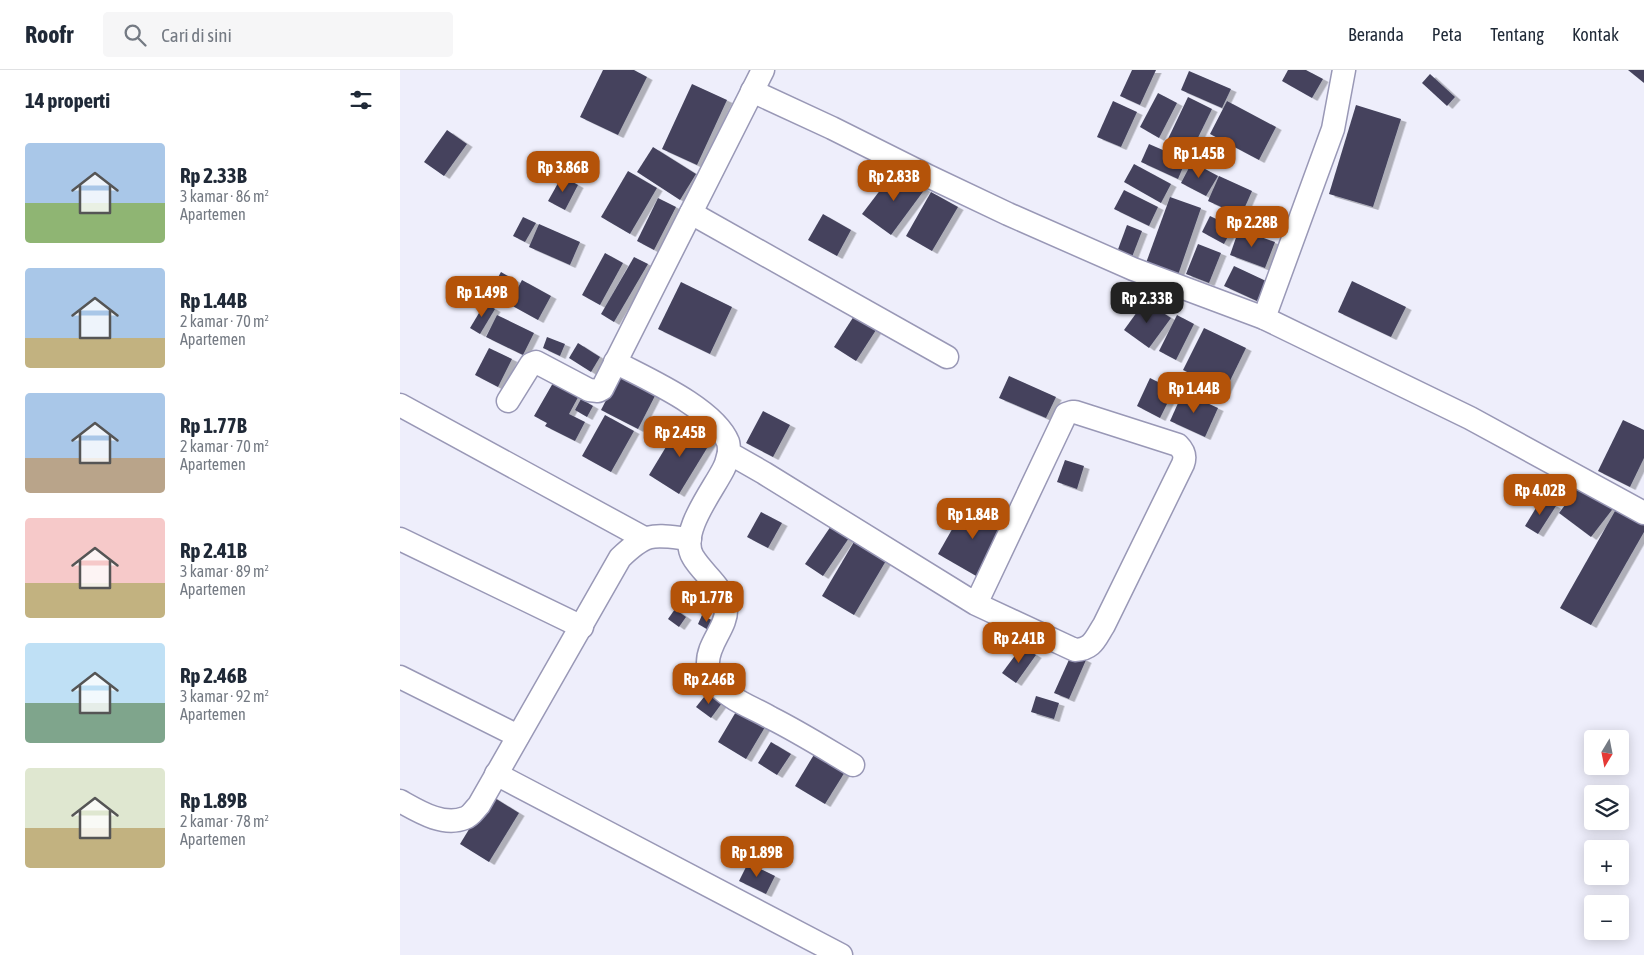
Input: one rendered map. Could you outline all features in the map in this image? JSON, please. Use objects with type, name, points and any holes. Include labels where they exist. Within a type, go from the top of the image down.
[{"type":"street","points":[[508,400],[533,362],[538,362],[593,391],[602,389],[763,70]]},
{"type":"street","points":[[1264,318],[1334,129],[1344,70]]},
{"type":"street","points":[[752,91],[999,210],[1133,270],[1264,318],[1470,418],[1644,513]]},
{"type":"street","points":[[691,213],[947,357]]},
{"type":"street","points":[[615,362],[697,407],[712,420],[729,443],[726,466],[696,518],[689,547],[692,556],[723,596],[726,607],[725,618],[711,649],[708,662],[710,675],[720,687],[736,699],[773,718],[853,765]]},
{"type":"street","points":[[400,405],[644,538]]},
{"type":"street","points":[[729,453],[976,604],[1075,650],[1085,649],[1093,643],[1104,625],[1183,464],[1185,459],[1182,449],[1178,445],[1075,412],[1066,414],[976,604]]},
{"type":"street","points":[[400,801],[431,817],[441,819],[464,818],[472,814],[480,804],[620,558],[634,544],[644,538],[655,536],[690,539]]},
{"type":"street","points":[[400,539],[582,627]]},
{"type":"street","points":[[400,677],[518,736]]},
{"type":"street","points":[[496,774],[840,955]]},
{"type":"building","points":[[603,70],[634,70],[647,77],[618,135],[580,117]]},
{"type":"building","points":[[1132,70],[1156,70],[1140,105],[1120,96]]},
{"type":"building","points":[[1288,70],[1306,70],[1323,79],[1312,98],[1282,81]]},
{"type":"building","points":[[1628,70],[1644,70],[1644,83]]},
{"type":"building","points":[[1189,71],[1231,89],[1222,108],[1181,90]]},
{"type":"building","points":[[1430,74],[1455,97],[1447,106],[1422,83]]},
{"type":"building","points":[[692,84],[727,100],[697,165],[662,149]]},
{"type":"building","points":[[1158,93],[1177,103],[1159,138],[1140,127]]},
{"type":"building","points":[[1188,97],[1212,109],[1191,152],[1167,141]]},
{"type":"building","points":[[1113,101],[1137,112],[1121,147],[1097,137]]},
{"type":"building","points":[[1227,101],[1276,127],[1259,160],[1210,134]]},
{"type":"building","points":[[1356,105],[1401,119],[1373,207],[1329,194]]},
{"type":"building","points":[[447,130],[467,144],[444,176],[424,162]]},
{"type":"building","points":[[1149,144],[1186,160],[1178,179],[1141,162]]},
{"type":"building","points":[[653,147],[696,174],[680,200],[637,172]]},
{"type":"building","points":[[574,157],[583,165],[572,176],[564,168]]},
{"type":"building","points":[[1192,162],[1218,176],[1206,196],[1181,183]]},
{"type":"building","points":[[1134,164],[1171,184],[1161,203],[1124,182]]},
{"type":"building","points":[[897,168],[925,189],[891,235],[862,214]]},
{"type":"building","points":[[628,171],[657,188],[630,234],[601,217]]},
{"type":"building","points":[[562,176],[578,185],[565,210],[548,201]]},
{"type":"building","points":[[1219,176],[1252,191],[1241,216],[1208,201]]},
{"type":"building","points":[[1124,190],[1158,207],[1149,226],[1114,209]]},
{"type":"building","points":[[931,192],[958,207],[932,251],[906,236]]},
{"type":"building","points":[[1170,197],[1201,208],[1178,275],[1146,263]]},
{"type":"building","points":[[658,198],[676,207],[654,250],[637,241]]},
{"type":"building","points":[[823,214],[851,230],[837,256],[808,240]]},
{"type":"building","points":[[1210,216],[1233,227],[1224,244],[1202,232]]},
{"type":"building","points":[[523,217],[536,223],[525,242],[513,236]]},
{"type":"building","points":[[539,224],[580,242],[570,265],[529,247]]},
{"type":"building","points":[[1127,225],[1142,231],[1132,257],[1117,252]]},
{"type":"building","points":[[1239,229],[1275,242],[1265,268],[1230,255]]},
{"type":"building","points":[[1198,244],[1221,253],[1209,283],[1186,274]]},
{"type":"building","points":[[605,253],[623,263],[600,305],[582,295]]},
{"type":"building","points":[[634,257],[648,264],[614,322],[601,314]]},
{"type":"building","points":[[1234,266],[1266,281],[1257,301],[1224,286]]},
{"type":"building","points":[[501,272],[515,280],[503,304],[488,295]]},
{"type":"building","points":[[522,280],[551,296],[538,320],[509,304]]},
{"type":"building","points":[[1352,281],[1406,307],[1391,337],[1338,312]]},
{"type":"building","points":[[681,282],[732,307],[710,354],[658,329]]},
{"type":"building","points":[[1145,301],[1171,318],[1149,348],[1124,330]]},
{"type":"building","points":[[485,303],[495,309],[480,334],[470,328]]},
{"type":"building","points":[[497,315],[534,333],[523,355],[486,337]]},
{"type":"building","points":[[1177,315],[1194,324],[1176,360],[1159,351]]},
{"type":"building","points":[[854,316],[876,330],[856,361],[834,347]]},
{"type":"building","points":[[1204,328],[1246,348],[1225,391],[1183,370]]},
{"type":"building","points":[[547,337],[565,344],[560,356],[543,348]]},
{"type":"building","points":[[578,343],[600,357],[591,372],[569,358]]},
{"type":"building","points":[[489,348],[512,359],[498,387],[475,375]]},
{"type":"building","points":[[621,371],[658,390],[638,429],[601,410]]},
{"type":"building","points":[[557,376],[582,390],[569,414],[585,422],[575,441],[545,426],[547,423],[534,416]]},
{"type":"building","points":[[1009,376],[1056,397],[1046,418],[999,398]]},
{"type":"building","points":[[1150,378],[1174,390],[1160,418],[1137,406]]},
{"type":"building","points":[[1183,392],[1218,408],[1205,437],[1170,421]]},
{"type":"building","points":[[581,399],[593,406],[587,417],[575,410]]},
{"type":"building","points":[[763,411],[790,425],[773,457],[746,443]]},
{"type":"building","points":[[605,415],[634,431],[611,472],[582,456]]},
{"type":"building","points":[[1623,420],[1644,430],[1644,458],[1630,487],[1598,471]]},
{"type":"building","points":[[681,422],[712,440],[679,494],[649,475]]},
{"type":"building","points":[[1065,460],[1084,466],[1077,489],[1057,482]]},
{"type":"building","points":[[1583,481],[1615,506],[1591,537],[1559,513]]},
{"type":"building","points":[[1542,498],[1556,506],[1538,534],[1525,526]]},
{"type":"building","points":[[967,503],[1007,524],[978,577],[938,554]]},
{"type":"building","points":[[1619,504],[1644,518],[1644,532],[1591,625],[1560,608]]},
{"type":"building","points":[[761,512],[782,523],[768,548],[747,537]]},
{"type":"building","points":[[831,526],[849,538],[823,576],[805,564]]},
{"type":"building","points":[[858,535],[890,554],[854,615],[822,596]]},
{"type":"building","points":[[675,609],[686,617],[679,627],[668,619]]},
{"type":"building","points":[[702,615],[717,623],[712,632],[698,624]]},
{"type":"building","points":[[1022,646],[1036,655],[1016,683],[1002,673]]},
{"type":"building","points":[[1072,653],[1086,660],[1069,699],[1054,693]]},
{"type":"building","points":[[708,692],[722,703],[711,718],[696,707]]},
{"type":"building","points":[[1036,696],[1059,703],[1054,719],[1031,712]]},
{"type":"building","points":[[740,705],[768,722],[746,759],[718,742]]},
{"type":"building","points":[[771,742],[791,754],[777,775],[758,763]]},
{"type":"building","points":[[818,748],[848,767],[825,804],[795,786]]},
{"type":"building","points":[[490,795],[519,813],[489,862],[460,844]]},
{"type":"building","points":[[748,863],[775,876],[766,894],[739,881]]}]
